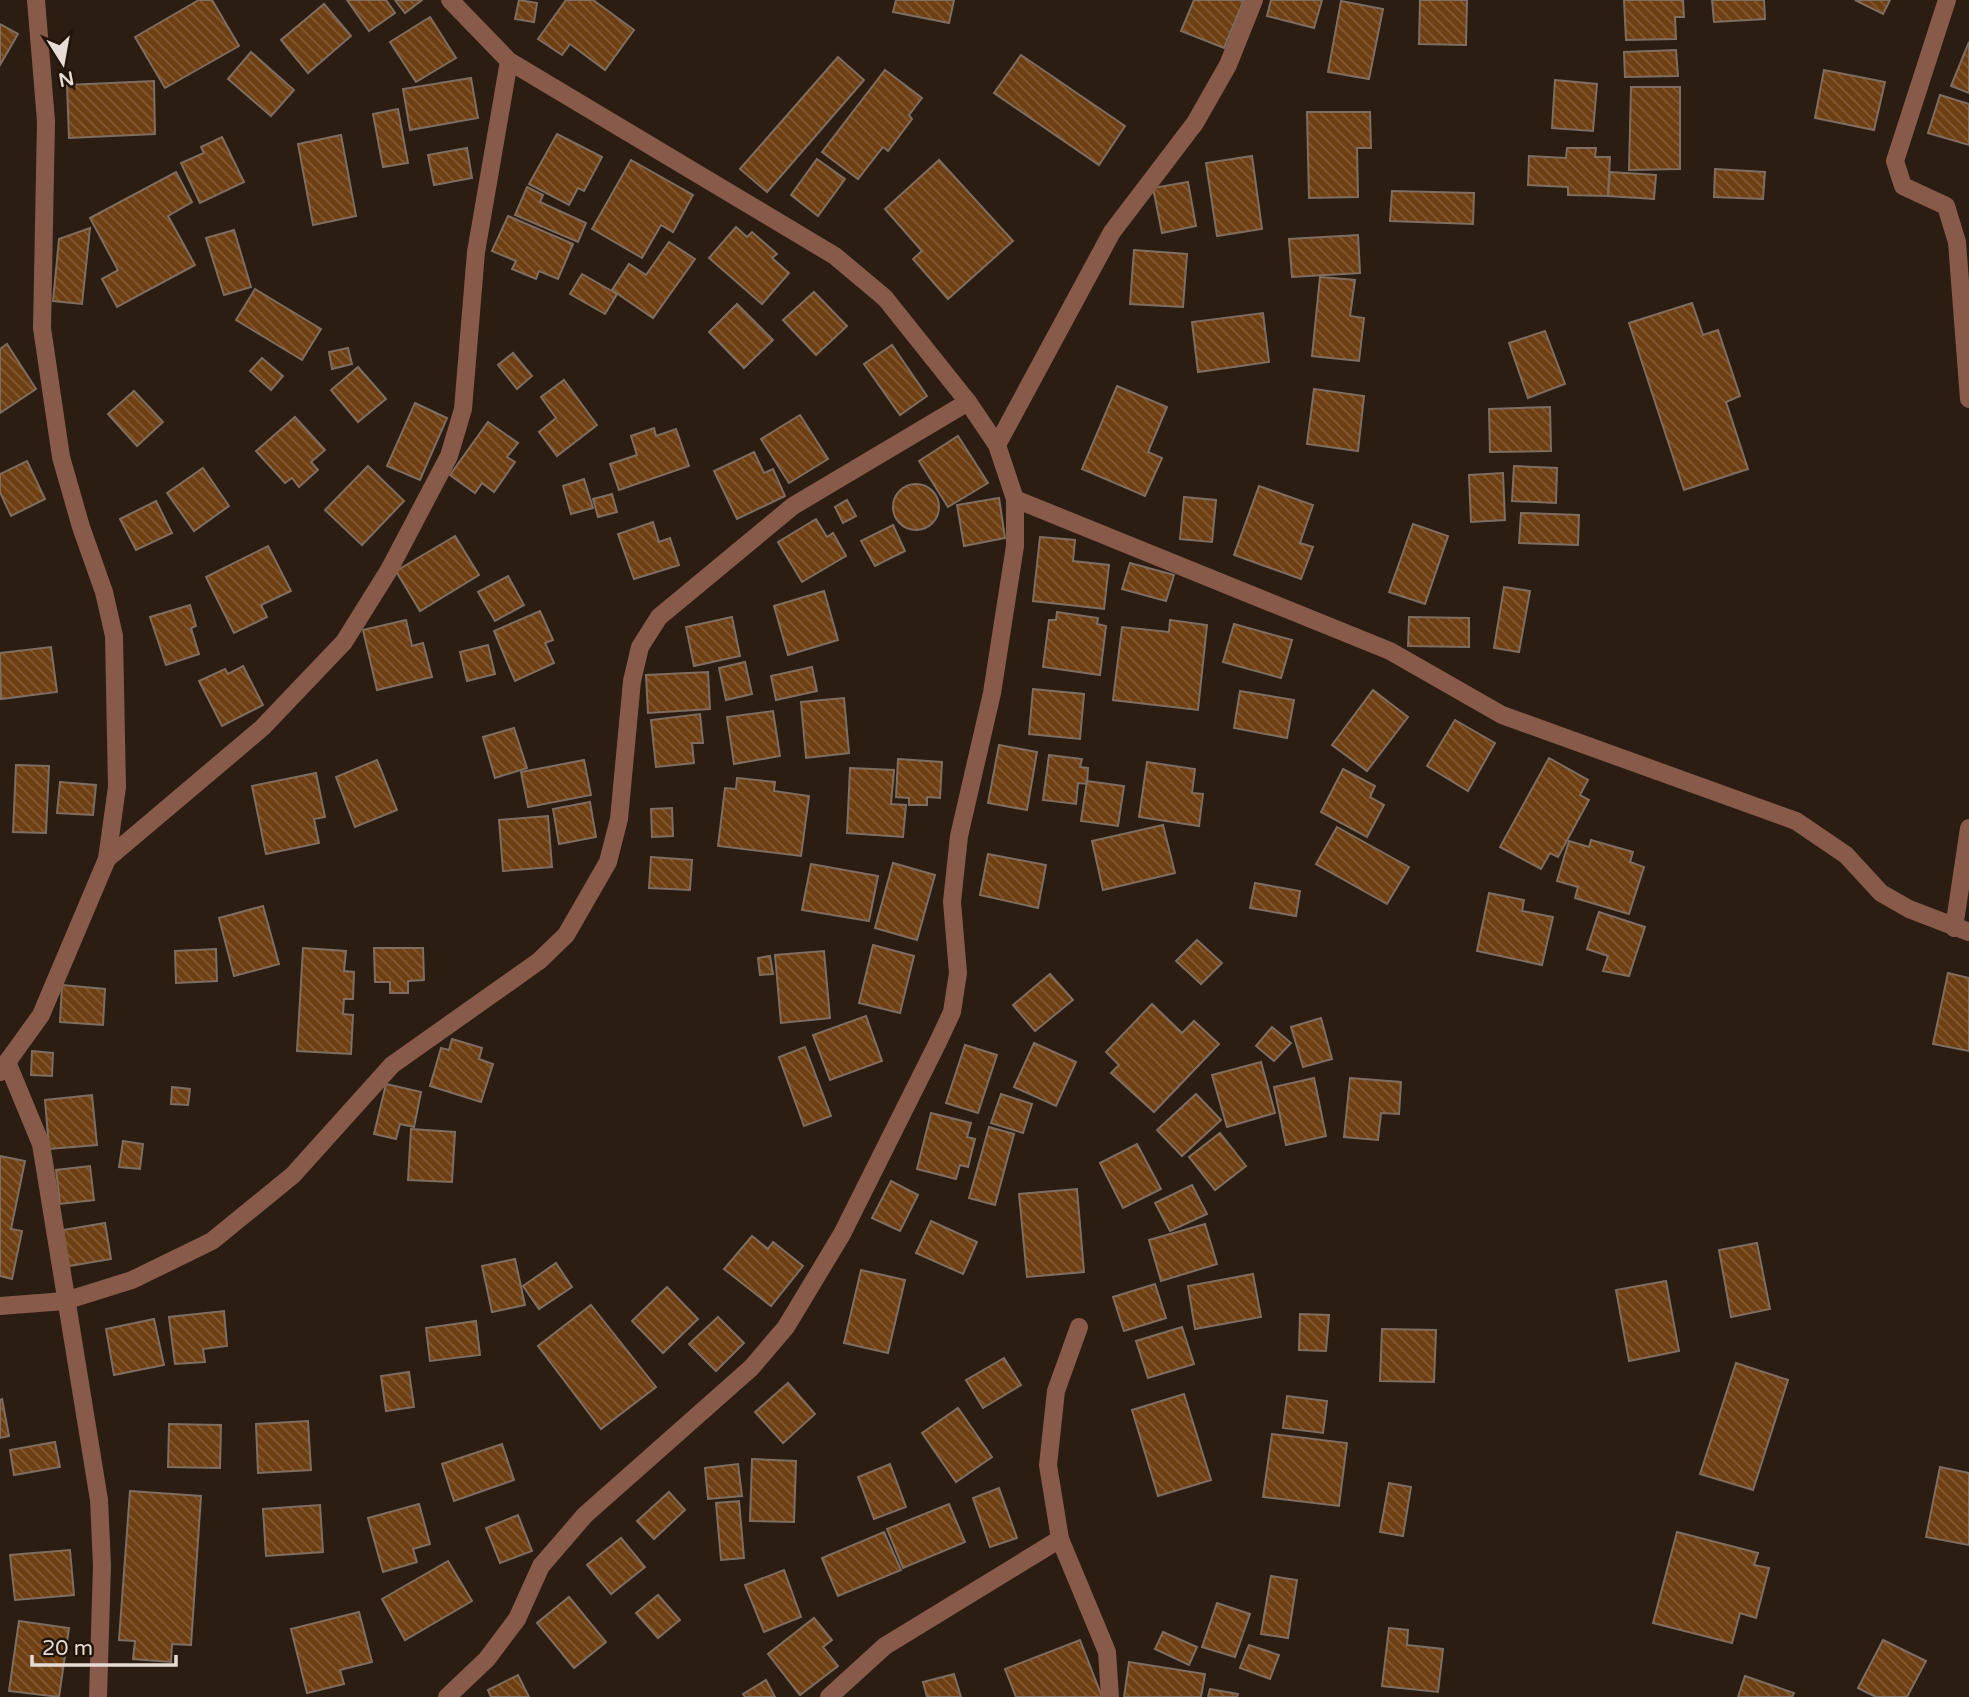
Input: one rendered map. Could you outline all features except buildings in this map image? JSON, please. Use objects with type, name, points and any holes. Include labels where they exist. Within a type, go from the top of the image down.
[{"type":"street","points":[[36,0],[46,121],[42,328],[61,457],[104,592],[114,636],[117,787],[107,859],[41,1015],[4,1067],[41,1144],[99,1500],[102,1565],[98,1697]]},
{"type":"street","points":[[447,1697],[487,1659],[517,1619],[541,1566],[585,1515],[751,1368],[786,1327],[842,1234],[938,1042],[952,1012],[958,973],[952,902],[959,836],[992,693],[1015,546],[1015,499],[997,445],[968,402],[885,298],[835,256],[509,61],[450,0]]},
{"type":"street","points":[[997,445],[1112,232],[1195,123],[1228,65],[1254,0]]},
{"type":"street","points":[[1947,0],[1895,161],[1903,186],[1946,206],[1957,242],[1969,398]]},
{"type":"street","points":[[107,859],[262,728],[344,642],[388,570],[449,456],[463,409],[476,252],[509,61]]},
{"type":"street","points":[[0,1306],[65,1301],[132,1280],[212,1241],[293,1175],[392,1065],[539,961],[566,934],[608,862],[620,819],[632,681],[640,647],[659,617],[793,506],[968,402]]},
{"type":"street","points":[[1015,499],[1390,652],[1502,715],[1796,821],[1846,855],[1881,893],[1961,930],[1969,828]]},
{"type":"street","points":[[1079,1327],[1056,1391],[1048,1465],[1060,1539],[1107,1651],[1110,1697]]},
{"type":"street","points":[[829,1697],[885,1646],[1060,1539]]}]
